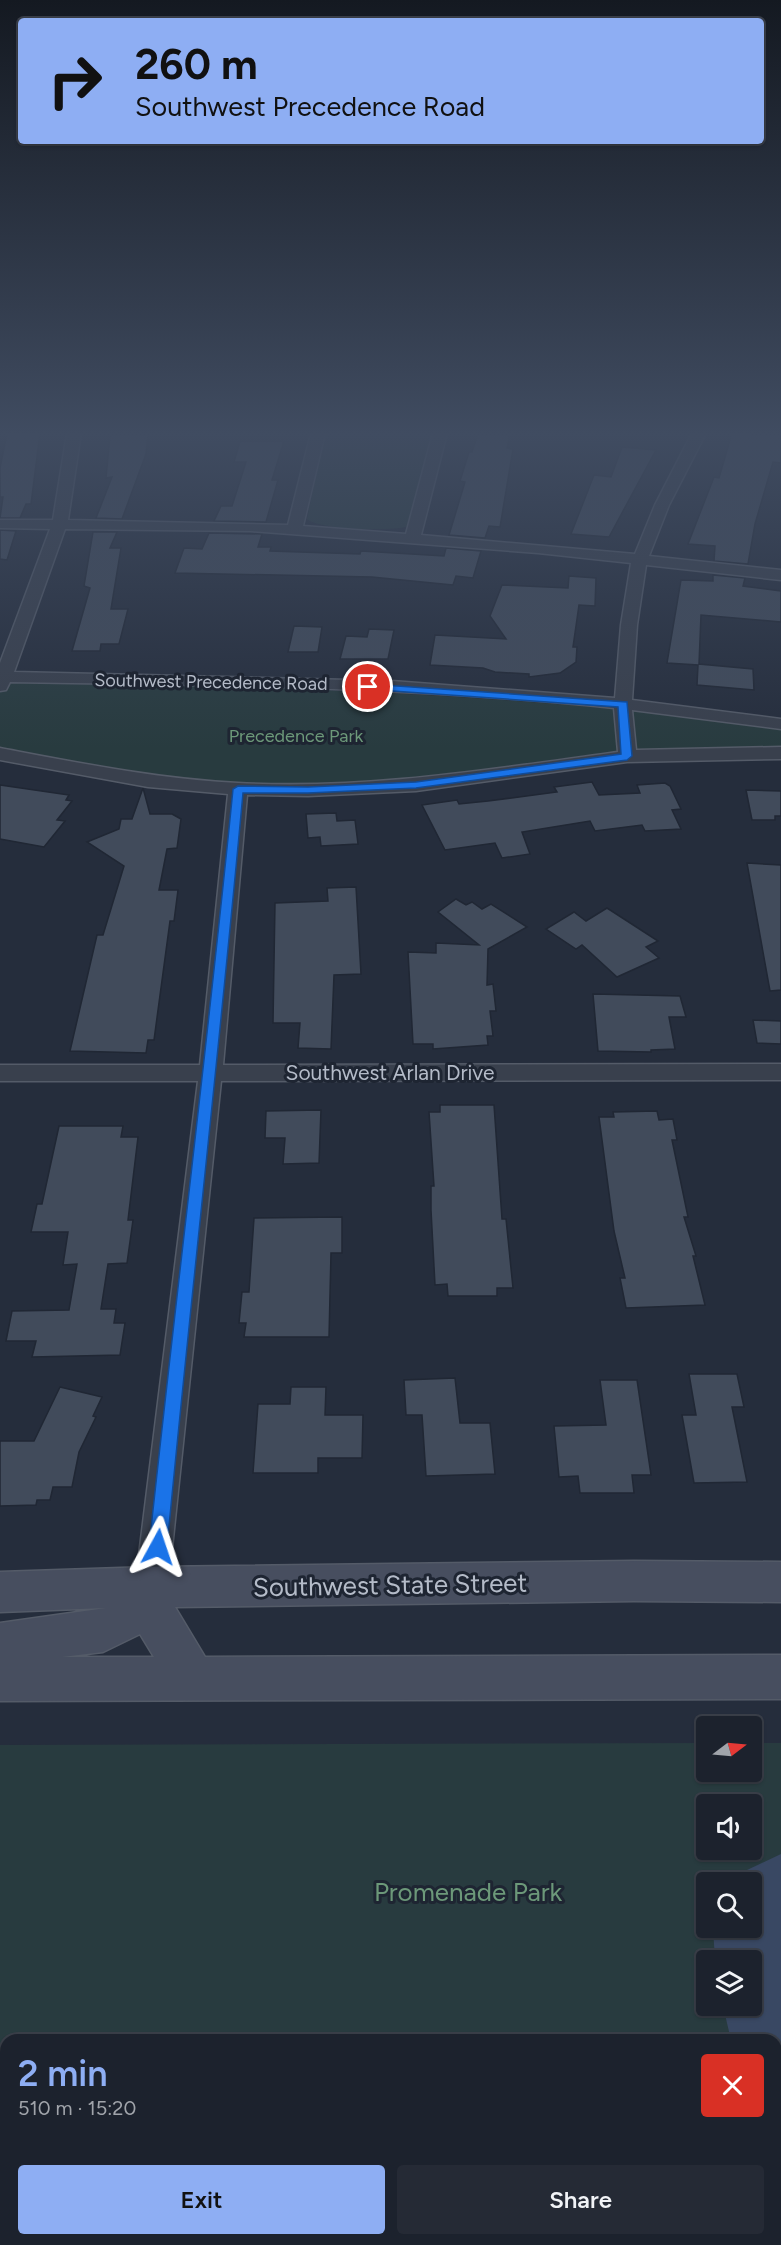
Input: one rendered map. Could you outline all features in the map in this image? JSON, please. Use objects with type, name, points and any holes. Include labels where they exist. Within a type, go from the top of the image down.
[{"type":"main road","name":"Southwest State Street","points":[[0,1592],[151,1587],[634,1581],[781,1582]]},
{"type":"main road","points":[[0,1644],[103,1631],[122,1623],[151,1587]]},
{"type":"main road","points":[[151,1587],[154,1617],[193,1678]]},
{"type":"main road","points":[[0,1679],[781,1677]]},
{"type":"street","points":[[2,680],[54,538]]},
{"type":"street","points":[[421,538],[781,575]]},
{"type":"street","points":[[627,756],[623,705],[629,625],[639,560],[650,538]]},
{"type":"street","name":"Southwest Precedence Road","points":[[2,680],[314,684],[623,705],[781,724]]},
{"type":"street","points":[[0,754],[116,777],[238,789],[308,790],[416,785],[627,756],[781,753]]},
{"type":"street","points":[[151,1587],[158,1547],[176,1368],[211,1072],[238,789]]},
{"type":"street","name":"Southwest Arlan Drive","points":[[0,1073],[781,1072]]},
{"type":"green space","name":"Precedence Park","points":[[0,682],[391,693],[586,707],[781,729],[781,749],[638,751],[564,758],[406,780],[347,784],[284,785],[188,780],[109,770],[0,748]]},
{"type":"green space","name":"Promenade Park","points":[[696,1743],[696,1782],[762,1782],[762,1743],[781,1743],[781,2034],[0,2034],[0,1745]]},
{"type":"water","points":[[781,1854],[781,2034],[730,2034],[725,2016],[762,2016],[762,1950],[714,1950],[714,1938],[762,1938],[762,1872],[745,1872]]},
{"type":"building","points":[[0,538],[14,538],[7,560],[0,559]]},
{"type":"building","points":[[92,538],[114,538],[110,548],[121,548],[111,609],[128,609],[119,644],[101,644],[100,651],[72,651],[90,588],[84,586]]},
{"type":"building","points":[[207,538],[261,538],[258,547],[271,547],[270,551],[360,554],[361,551],[444,556],[446,548],[481,551],[473,578],[456,576],[453,585],[372,577],[175,573],[184,548],[202,549]]},
{"type":"building","points":[[690,538],[753,538],[748,564],[714,561],[715,546],[688,544]]},
{"type":"building","points":[[713,575],[745,578],[743,586],[781,591],[781,622],[701,615],[699,664],[753,669],[754,690],[697,685],[698,665],[667,663],[681,580],[713,581]]},
{"type":"building","points":[[569,576],[596,578],[595,606],[579,605],[573,647],[577,647],[576,662],[560,673],[529,677],[529,674],[495,672],[483,668],[430,665],[435,635],[506,639],[490,616],[502,585],[568,588]]},
{"type":"building","points":[[294,626],[322,627],[318,652],[288,652]]},
{"type":"building","points":[[369,629],[394,630],[388,659],[340,659],[346,636],[367,637]]},
{"type":"building","points":[[592,782],[599,795],[640,793],[637,785],[665,783],[670,786],[681,809],[672,810],[681,829],[645,831],[642,825],[595,831],[590,821],[522,832],[530,854],[502,858],[495,843],[445,850],[422,805],[457,800],[459,804],[557,792],[554,787]]},
{"type":"building","points":[[0,785],[69,795],[66,800],[72,801],[57,820],[65,821],[44,847],[0,839]]},
{"type":"building","points":[[143,788],[150,814],[172,814],[181,819],[177,848],[167,849],[159,890],[178,890],[174,921],[170,921],[154,1040],[148,1040],[146,1053],[70,1051],[97,935],[103,935],[124,866],[87,842],[119,829],[121,819],[132,819]]},
{"type":"building","points":[[746,790],[781,791],[781,816],[775,816],[775,820],[752,820]]},
{"type":"building","points":[[336,813],[337,821],[355,820],[358,844],[321,846],[320,837],[308,838],[306,814]]},
{"type":"building","points":[[747,863],[781,865],[781,990],[770,991]]},
{"type":"building","points":[[356,887],[361,974],[334,975],[331,1049],[298,1048],[300,1023],[273,1023],[275,903],[328,901],[327,888]]},
{"type":"building","points":[[456,899],[466,905],[472,902],[482,909],[491,904],[527,927],[488,949],[487,985],[493,984],[496,1011],[490,1011],[493,1036],[487,1036],[488,1045],[433,1049],[433,1044],[413,1044],[408,952],[436,953],[436,943],[479,945],[438,912]]},
{"type":"building","points":[[607,908],[658,941],[646,947],[659,958],[617,977],[582,945],[576,949],[546,929],[574,912],[586,921]]},
{"type":"building","points":[[593,994],[680,996],[686,1017],[669,1017],[675,1049],[651,1050],[651,1052],[598,1051]]},
{"type":"building","points":[[753,1020],[781,1021],[781,1044],[757,1043]]},
{"type":"building","points":[[440,1105],[494,1105],[502,1219],[506,1219],[513,1288],[497,1288],[497,1296],[448,1296],[447,1284],[435,1285],[431,1210],[431,1186],[434,1186],[429,1112],[440,1112]]},
{"type":"building","points":[[321,1110],[319,1163],[283,1164],[285,1138],[265,1138],[266,1111]]},
{"type":"building","points":[[657,1111],[659,1120],[673,1119],[677,1140],[672,1140],[688,1217],[684,1217],[696,1256],[693,1256],[705,1305],[626,1308],[620,1278],[625,1278],[614,1231],[599,1117],[614,1117],[613,1112]]},
{"type":"building","points":[[59,1126],[123,1126],[121,1137],[138,1137],[128,1220],[133,1220],[127,1263],[108,1264],[101,1309],[116,1309],[114,1323],[125,1323],[120,1355],[32,1357],[36,1341],[6,1341],[12,1311],[69,1310],[77,1264],[63,1265],[68,1232],[31,1232],[37,1204],[42,1204]]},
{"type":"building","points":[[342,1217],[342,1253],[331,1253],[329,1337],[244,1337],[246,1323],[239,1323],[242,1292],[249,1292],[254,1218]]},
{"type":"building","points":[[689,1374],[737,1374],[744,1407],[732,1407],[747,1482],[694,1483],[682,1415],[696,1415]]},
{"type":"building","points":[[455,1378],[460,1423],[490,1423],[495,1474],[426,1476],[422,1415],[406,1415],[404,1380]]},
{"type":"building","points":[[600,1380],[637,1380],[651,1475],[632,1475],[634,1493],[580,1493],[578,1476],[559,1477],[554,1426],[606,1425]]},
{"type":"building","points":[[60,1387],[102,1397],[93,1416],[96,1417],[79,1452],[72,1487],[53,1487],[50,1500],[37,1500],[36,1505],[0,1506],[0,1441],[34,1441]]},
{"type":"building","points":[[291,1387],[326,1387],[325,1415],[363,1415],[362,1458],[318,1458],[318,1473],[253,1473],[258,1404],[290,1404]]},
{"type":"route","points":[[158,1547],[176,1368],[205,1132],[238,789],[308,790],[416,785],[627,756],[622,718],[623,705],[368,687]]}]
